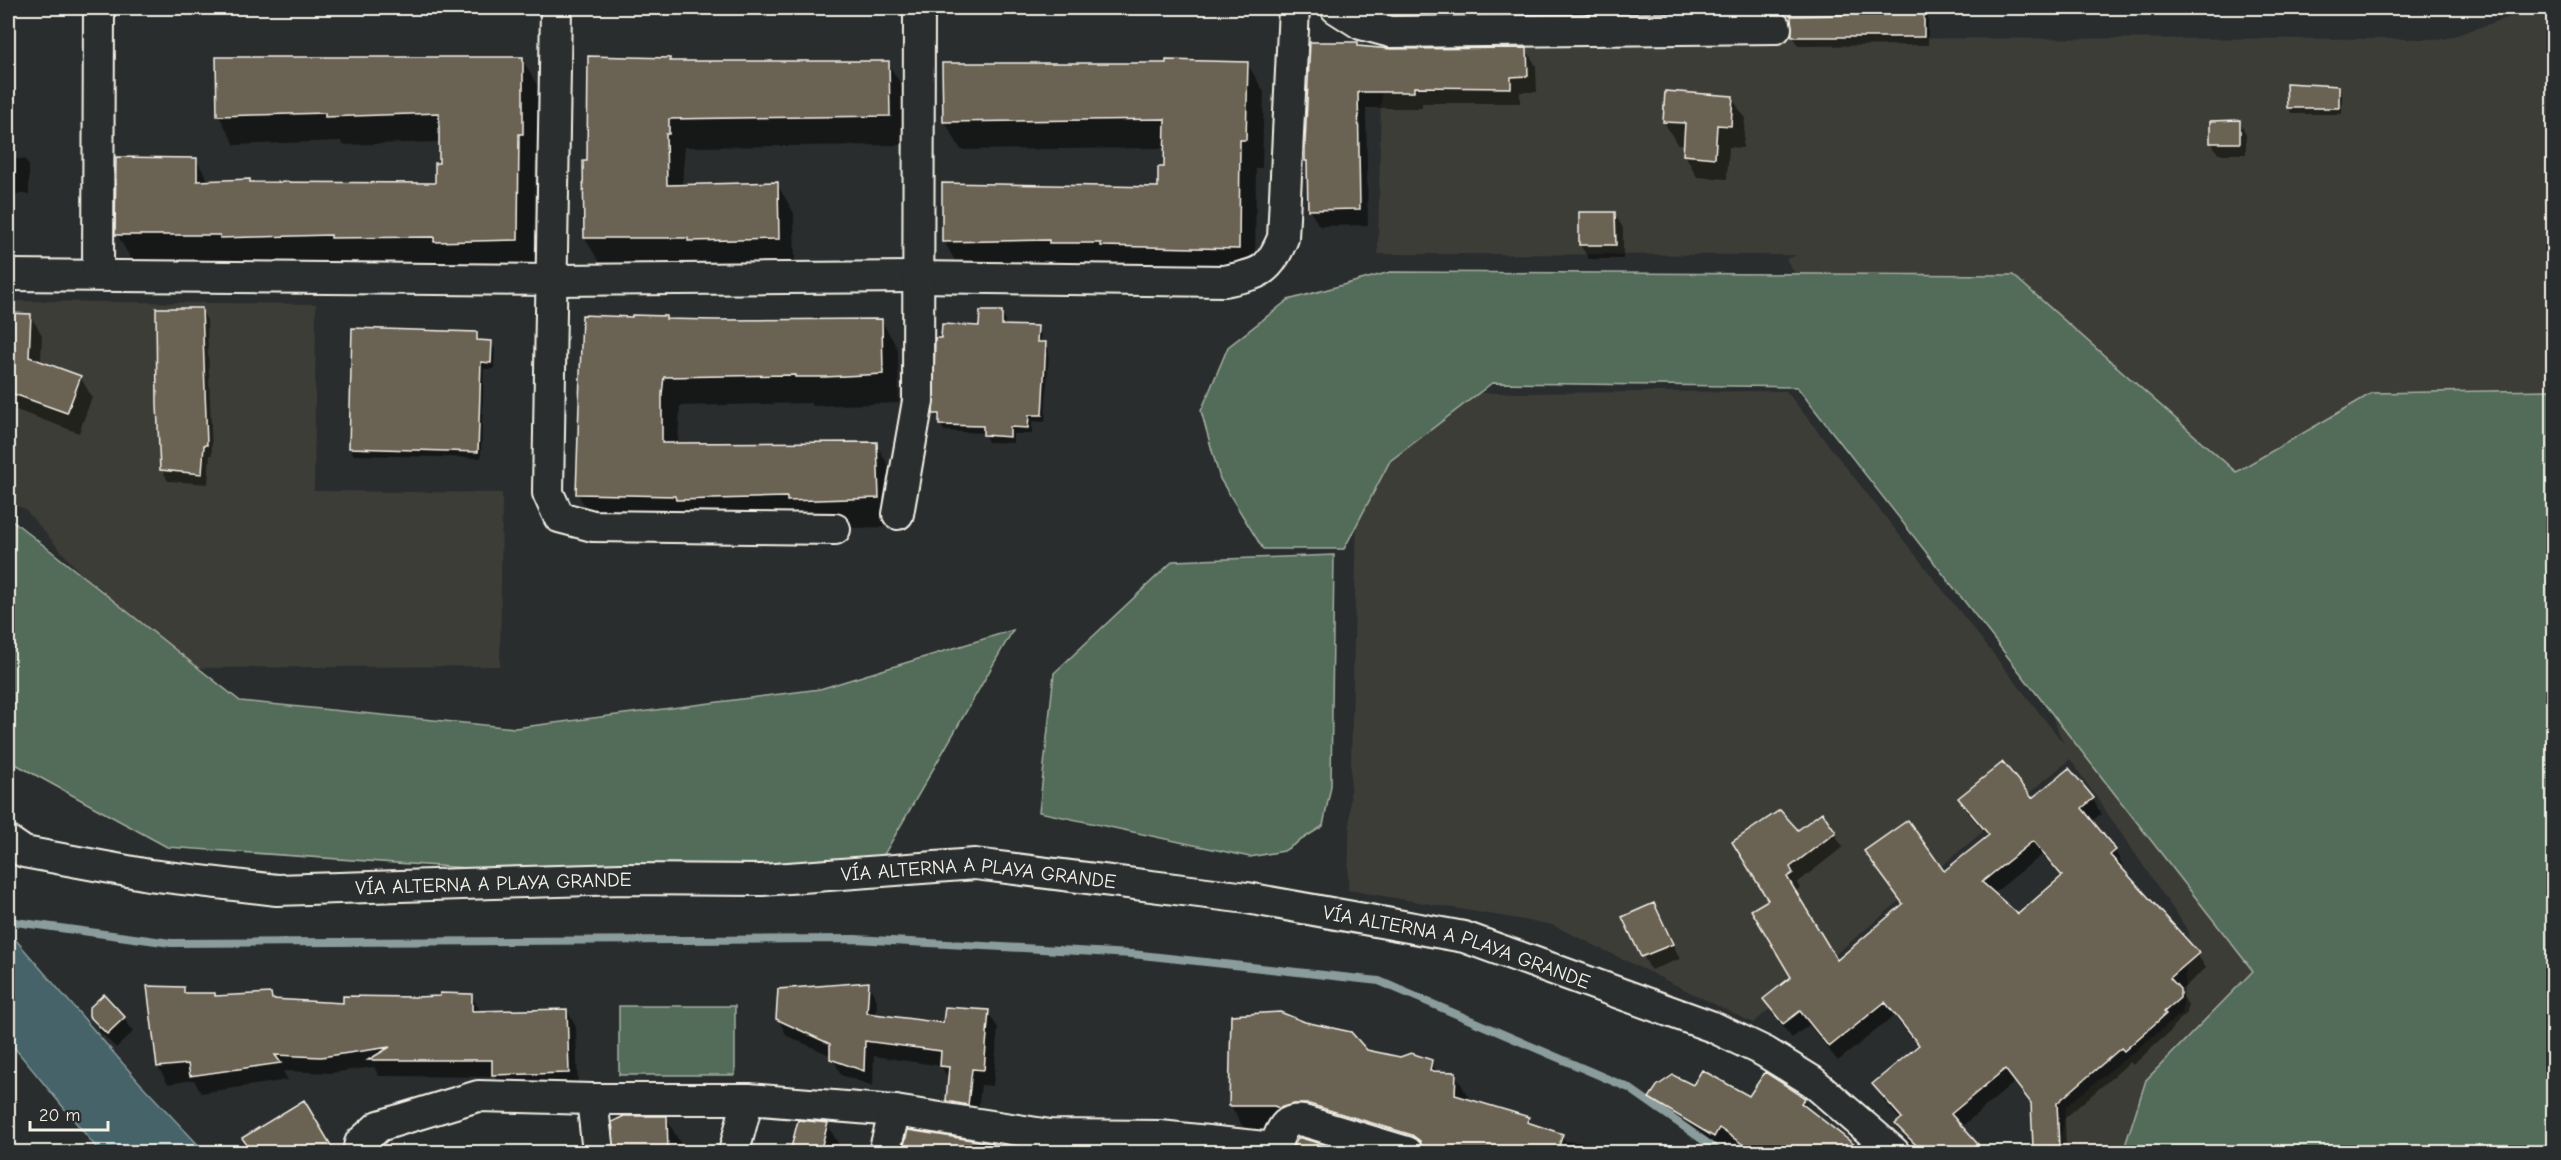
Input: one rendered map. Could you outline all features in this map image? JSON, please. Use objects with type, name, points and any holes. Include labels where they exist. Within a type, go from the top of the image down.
[{"type":"street","points":[[98,275],[99,8]]},
{"type":"street","points":[[556,8],[548,493],[559,517],[593,526],[835,529]]},
{"type":"street","points":[[898,514],[918,402],[916,277],[919,8]]},
{"type":"street","points":[[8,274],[553,280],[916,277],[1225,281],[1254,274],[1273,261],[1283,238],[1294,8]]},
{"type":"street","points":[[1336,8],[1361,24],[1391,32],[1652,18],[1776,28]]},
{"type":"street","name":"VÍA ALTERNA A PLAYA GRANDE","points":[[8,842],[24,852],[149,875],[277,890],[622,879],[762,880],[975,864],[1247,897],[1464,936],[1713,1027],[1765,1052],[1812,1082],[1894,1152]]},
{"type":"street","points":[[358,1152],[360,1143],[380,1126],[478,1096],[592,1100],[748,1099],[895,1111],[1049,1147],[1160,1144],[1275,1150],[1285,1124],[1293,1120],[1304,1121],[1407,1152]]},
{"type":"street","points":[[734,1152],[748,1099]]},
{"type":"street","points":[[592,1100],[598,1152]]},
{"type":"street","points":[[884,1152],[895,1111]]},
{"type":"shaded area","points":[[2537,8],[2553,8],[2553,1152],[2064,1152],[2061,1138],[2066,1106],[2182,1013],[2189,932],[2070,759],[1753,1023],[1553,925],[1348,890],[1360,394],[1786,391],[2064,744],[2013,624],[1786,259],[1797,255],[1378,254],[1382,38],[2445,39]]},
{"type":"shaded area","points":[[8,301],[316,304],[314,491],[502,493],[500,666],[162,668],[24,508],[8,504]]},
{"type":"green space","points":[[1390,272],[2013,275],[2236,472],[2372,393],[2553,390],[2553,1152],[2123,1152],[2146,1080],[2253,971],[1797,387],[1492,383],[1390,461],[1344,549],[1263,549],[1220,479],[1201,411],[1228,347],[1288,300]]},
{"type":"green space","points":[[8,517],[240,701],[515,728],[820,689],[1013,630],[874,872],[622,879],[167,847],[8,760]]},
{"type":"green space","points":[[1334,555],[1331,786],[1323,826],[1284,851],[1250,857],[1039,812],[1054,673],[1173,561]]},
{"type":"green space","points":[[619,1006],[735,1006],[735,1075],[619,1075]]},
{"type":"water","points":[[8,931],[139,1082],[205,1152],[100,1152],[8,1040]]},
{"type":"building","points":[[1442,8],[1474,8],[1473,14],[1442,14]]},
{"type":"building","points":[[1844,8],[1924,8],[1924,37],[1792,37],[1791,16],[1844,15]]},
{"type":"building","points":[[1310,42],[1358,42],[1358,46],[1391,49],[1527,48],[1528,76],[1511,77],[1511,88],[1414,87],[1414,92],[1358,92],[1360,209],[1308,210],[1305,144]]},
{"type":"building","points":[[588,56],[670,58],[670,61],[889,61],[890,116],[669,119],[669,134],[666,134],[667,185],[778,182],[779,239],[688,241],[688,238],[584,238],[583,161],[587,161]]},
{"type":"building","points":[[216,57],[523,57],[523,134],[519,134],[518,240],[434,242],[434,237],[331,238],[331,235],[220,238],[220,235],[115,235],[116,157],[197,158],[197,181],[250,179],[250,182],[435,183],[435,163],[439,163],[439,113],[325,117],[325,113],[217,116]]},
{"type":"building","points":[[1166,60],[1248,62],[1246,140],[1240,140],[1239,249],[1101,246],[1101,243],[1049,243],[1049,240],[942,242],[942,183],[1158,187],[1158,167],[1164,167],[1165,119],[943,122],[942,63],[1166,63]]},
{"type":"building","points":[[2286,83],[2339,86],[2339,108],[2287,108]]},
{"type":"building","points":[[1665,91],[1733,96],[1731,126],[1717,125],[1715,158],[1683,155],[1685,123],[1663,122]]},
{"type":"building","points":[[2240,120],[2240,143],[2210,143],[2210,121]]},
{"type":"building","points":[[1579,212],[1615,212],[1616,245],[1579,245]]},
{"type":"building","points":[[156,308],[202,308],[207,445],[204,445],[202,474],[160,470]]},
{"type":"building","points":[[980,311],[1002,311],[1002,325],[1038,326],[1037,342],[1046,342],[1042,415],[1029,415],[1028,428],[1010,427],[1010,437],[983,435],[983,426],[939,425],[939,414],[933,414],[935,338],[941,338],[942,324],[979,326]]},
{"type":"building","points":[[8,313],[31,314],[29,357],[81,376],[67,413],[8,392]]},
{"type":"building","points":[[582,315],[666,316],[666,319],[716,320],[882,319],[883,374],[825,377],[795,377],[795,375],[664,377],[662,394],[662,443],[877,442],[879,498],[787,501],[787,497],[676,500],[675,496],[576,494]]},
{"type":"building","points":[[352,328],[477,332],[477,340],[492,341],[491,363],[481,362],[478,452],[349,448]]},
{"type":"building","points":[[2003,762],[2032,798],[2069,768],[2094,798],[2082,808],[2116,850],[2110,855],[2199,953],[2170,978],[2180,989],[2180,998],[2164,1012],[2166,1014],[2124,1051],[2121,1048],[2057,1103],[2059,1146],[2033,1147],[2031,1103],[2005,1069],[1951,1114],[1985,1152],[1923,1152],[1895,1124],[1902,1118],[1872,1084],[1919,1045],[1885,1002],[1829,1047],[1800,1011],[1783,1024],[1763,999],[1791,977],[1751,910],[1768,900],[1732,842],[1780,810],[1798,830],[1822,812],[1836,832],[1790,867],[1793,873],[1787,877],[1837,960],[1903,904],[1864,851],[1908,820],[1944,871],[1989,835],[1958,798]],"holes":[[[2033,841],[2062,876],[2018,914],[1982,882]]]},
{"type":"building","points":[[1654,903],[1673,944],[1641,957],[1622,917]]},
{"type":"building","points":[[869,982],[867,1013],[943,1023],[945,1007],[989,1010],[984,1070],[972,1069],[968,1105],[946,1101],[949,1067],[940,1066],[941,1051],[865,1041],[864,1071],[830,1059],[830,1044],[776,1019],[778,989]]},
{"type":"building","points":[[147,986],[184,987],[184,993],[215,993],[215,996],[271,993],[272,999],[343,1003],[343,996],[415,997],[440,996],[440,993],[472,994],[472,1011],[567,1009],[569,1073],[492,1075],[492,1060],[368,1060],[390,1047],[321,1057],[275,1055],[281,1063],[190,1076],[188,1064],[157,1067]]},
{"type":"building","points":[[104,994],[125,1017],[107,1034],[89,1016],[89,1008]]},
{"type":"building","points":[[1280,1012],[1305,1022],[1351,1032],[1367,1050],[1400,1057],[1411,1053],[1432,1060],[1430,1071],[1456,1072],[1455,1095],[1529,1117],[1527,1122],[1563,1134],[1557,1152],[1424,1152],[1420,1141],[1412,1135],[1309,1104],[1294,1104],[1279,1108],[1229,1106],[1231,1015]]},
{"type":"building","points":[[1702,1070],[1749,1096],[1765,1072],[1805,1098],[1801,1103],[1864,1152],[1754,1152],[1719,1128],[1714,1137],[1649,1098],[1657,1086],[1673,1075],[1693,1085]]},
{"type":"building","points":[[304,1100],[335,1152],[252,1152],[242,1138]]},
{"type":"building","points":[[624,1116],[667,1116],[668,1152],[615,1152],[612,1122]]},
{"type":"building","points":[[798,1120],[828,1123],[820,1152],[790,1152]]},
{"type":"building","points":[[908,1130],[991,1143],[1011,1152],[902,1152]]},
{"type":"building","points":[[1298,1138],[1301,1138],[1349,1152],[1291,1152]]},
{"type":"waterway","points":[[8,921],[171,943],[855,939],[1132,954],[1379,981],[1629,1088],[1720,1152]]}]
